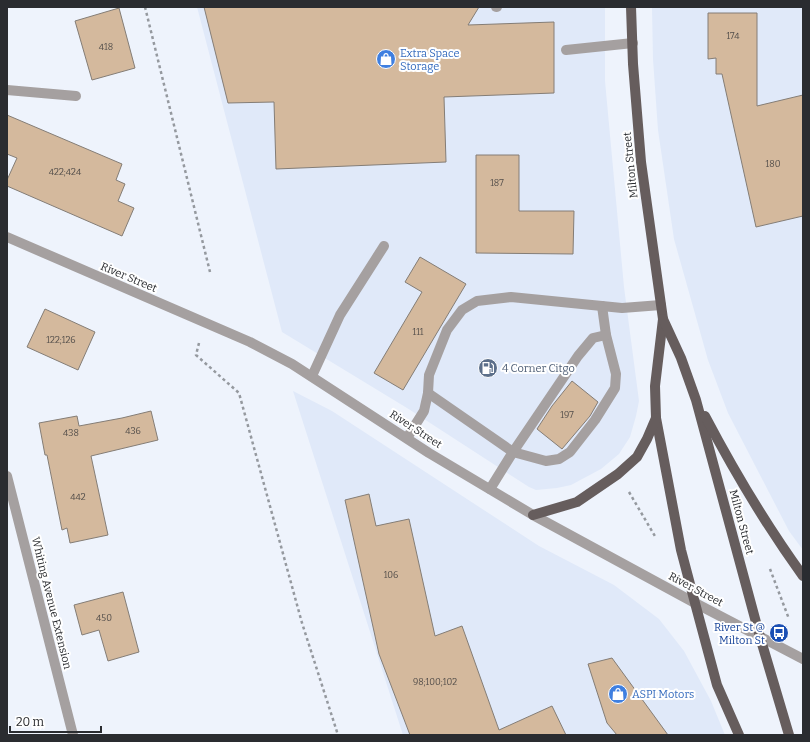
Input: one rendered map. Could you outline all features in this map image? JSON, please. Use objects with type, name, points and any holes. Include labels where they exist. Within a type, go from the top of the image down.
[{"type":"main road","name":"Milton Street","points":[[632,7],[641,162],[663,319],[655,386],[656,418],[681,550],[717,685],[739,735]]},
{"type":"main road","name":"Milton Street","points":[[663,319],[696,400],[760,637],[789,735]]},
{"type":"main road","points":[[696,400],[730,464],[785,551],[803,576]]},
{"type":"main road","points":[[533,516],[577,502],[618,474],[637,457],[656,418]]},
{"type":"street","points":[[566,50],[633,43]]},
{"type":"street","points":[[7,90],[76,96]]},
{"type":"street","name":"River Street","points":[[7,237],[250,342],[292,364],[407,438],[533,516],[803,659]]},
{"type":"street","points":[[312,376],[340,315],[384,246]]},
{"type":"street","points":[[407,438],[424,411],[428,393],[429,375],[447,330],[462,310],[477,301],[511,297],[622,308],[661,305]]},
{"type":"street","points":[[428,393],[513,452],[546,461],[559,459],[570,452],[595,420],[615,388],[616,374],[606,336],[602,306]]},
{"type":"street","points":[[490,490],[513,452],[578,356],[593,338],[606,336]]},
{"type":"street","name":"Whiting Avenue Extension","points":[[7,476],[73,735]]},
{"type":"path","points":[[145,7],[210,272]]},
{"type":"path","points":[[204,322],[196,355],[239,393],[302,623],[338,735]]},
{"type":"path","points":[[629,492],[656,539]]},
{"type":"path","points":[[768,564],[789,619]]},
{"type":"shaded area","points":[[197,7],[605,7],[605,81],[624,287],[639,401],[630,437],[619,454],[601,469],[571,485],[536,490],[529,487],[407,408],[282,332]]},
{"type":"shaded area","points":[[652,7],[803,7],[803,550],[789,531],[728,413],[708,360],[674,239],[658,130],[653,59]]},
{"type":"shaded area","points":[[293,391],[332,411],[539,546],[614,585],[659,619],[684,651],[711,701],[725,735],[403,735]]},
{"type":"building","name":"Extra Space Storage","points":[[204,7],[479,7],[468,25],[554,22],[554,93],[444,97],[446,162],[276,169],[274,102],[228,103]]},
{"type":"building","points":[[119,8],[135,68],[92,80],[75,21]]},
{"type":"building","points":[[708,13],[757,13],[757,106],[803,95],[803,216],[756,227],[722,74],[716,74],[716,58],[708,59]]},
{"type":"building","points":[[7,115],[122,164],[116,180],[125,184],[118,201],[134,208],[122,236],[7,186],[7,180],[17,158],[7,154]]},
{"type":"building","points":[[476,155],[519,155],[519,211],[574,211],[573,254],[476,253]]},
{"type":"building","points":[[420,257],[466,284],[403,390],[374,373],[422,292],[405,282]]},
{"type":"building","points":[[45,309],[95,332],[78,370],[27,347]]},
{"type":"building","points":[[572,381],[598,402],[590,416],[562,449],[537,429],[552,406]]},
{"type":"building","points":[[151,411],[158,440],[91,456],[108,535],[70,543],[67,528],[62,530],[39,423],[77,416],[79,426]]},
{"type":"building","points":[[369,494],[376,526],[409,519],[435,636],[462,626],[499,730],[552,706],[566,735],[410,735],[379,654],[345,500]]},
{"type":"building","points":[[123,592],[139,652],[108,661],[99,630],[82,635],[74,605]]},
{"type":"building","name":"ASPI Motors","points":[[612,658],[668,735],[617,735],[607,723],[588,664]]},
{"type":"place","name":"Extra Space Storage","points":[[386,59]]},
{"type":"place","name":"4 Corner Citgo","points":[[488,368]]},
{"type":"place","name":"River St @ Milton St","points":[[779,633]]},
{"type":"place","name":"ASPI Motors","points":[[618,694]]}]
